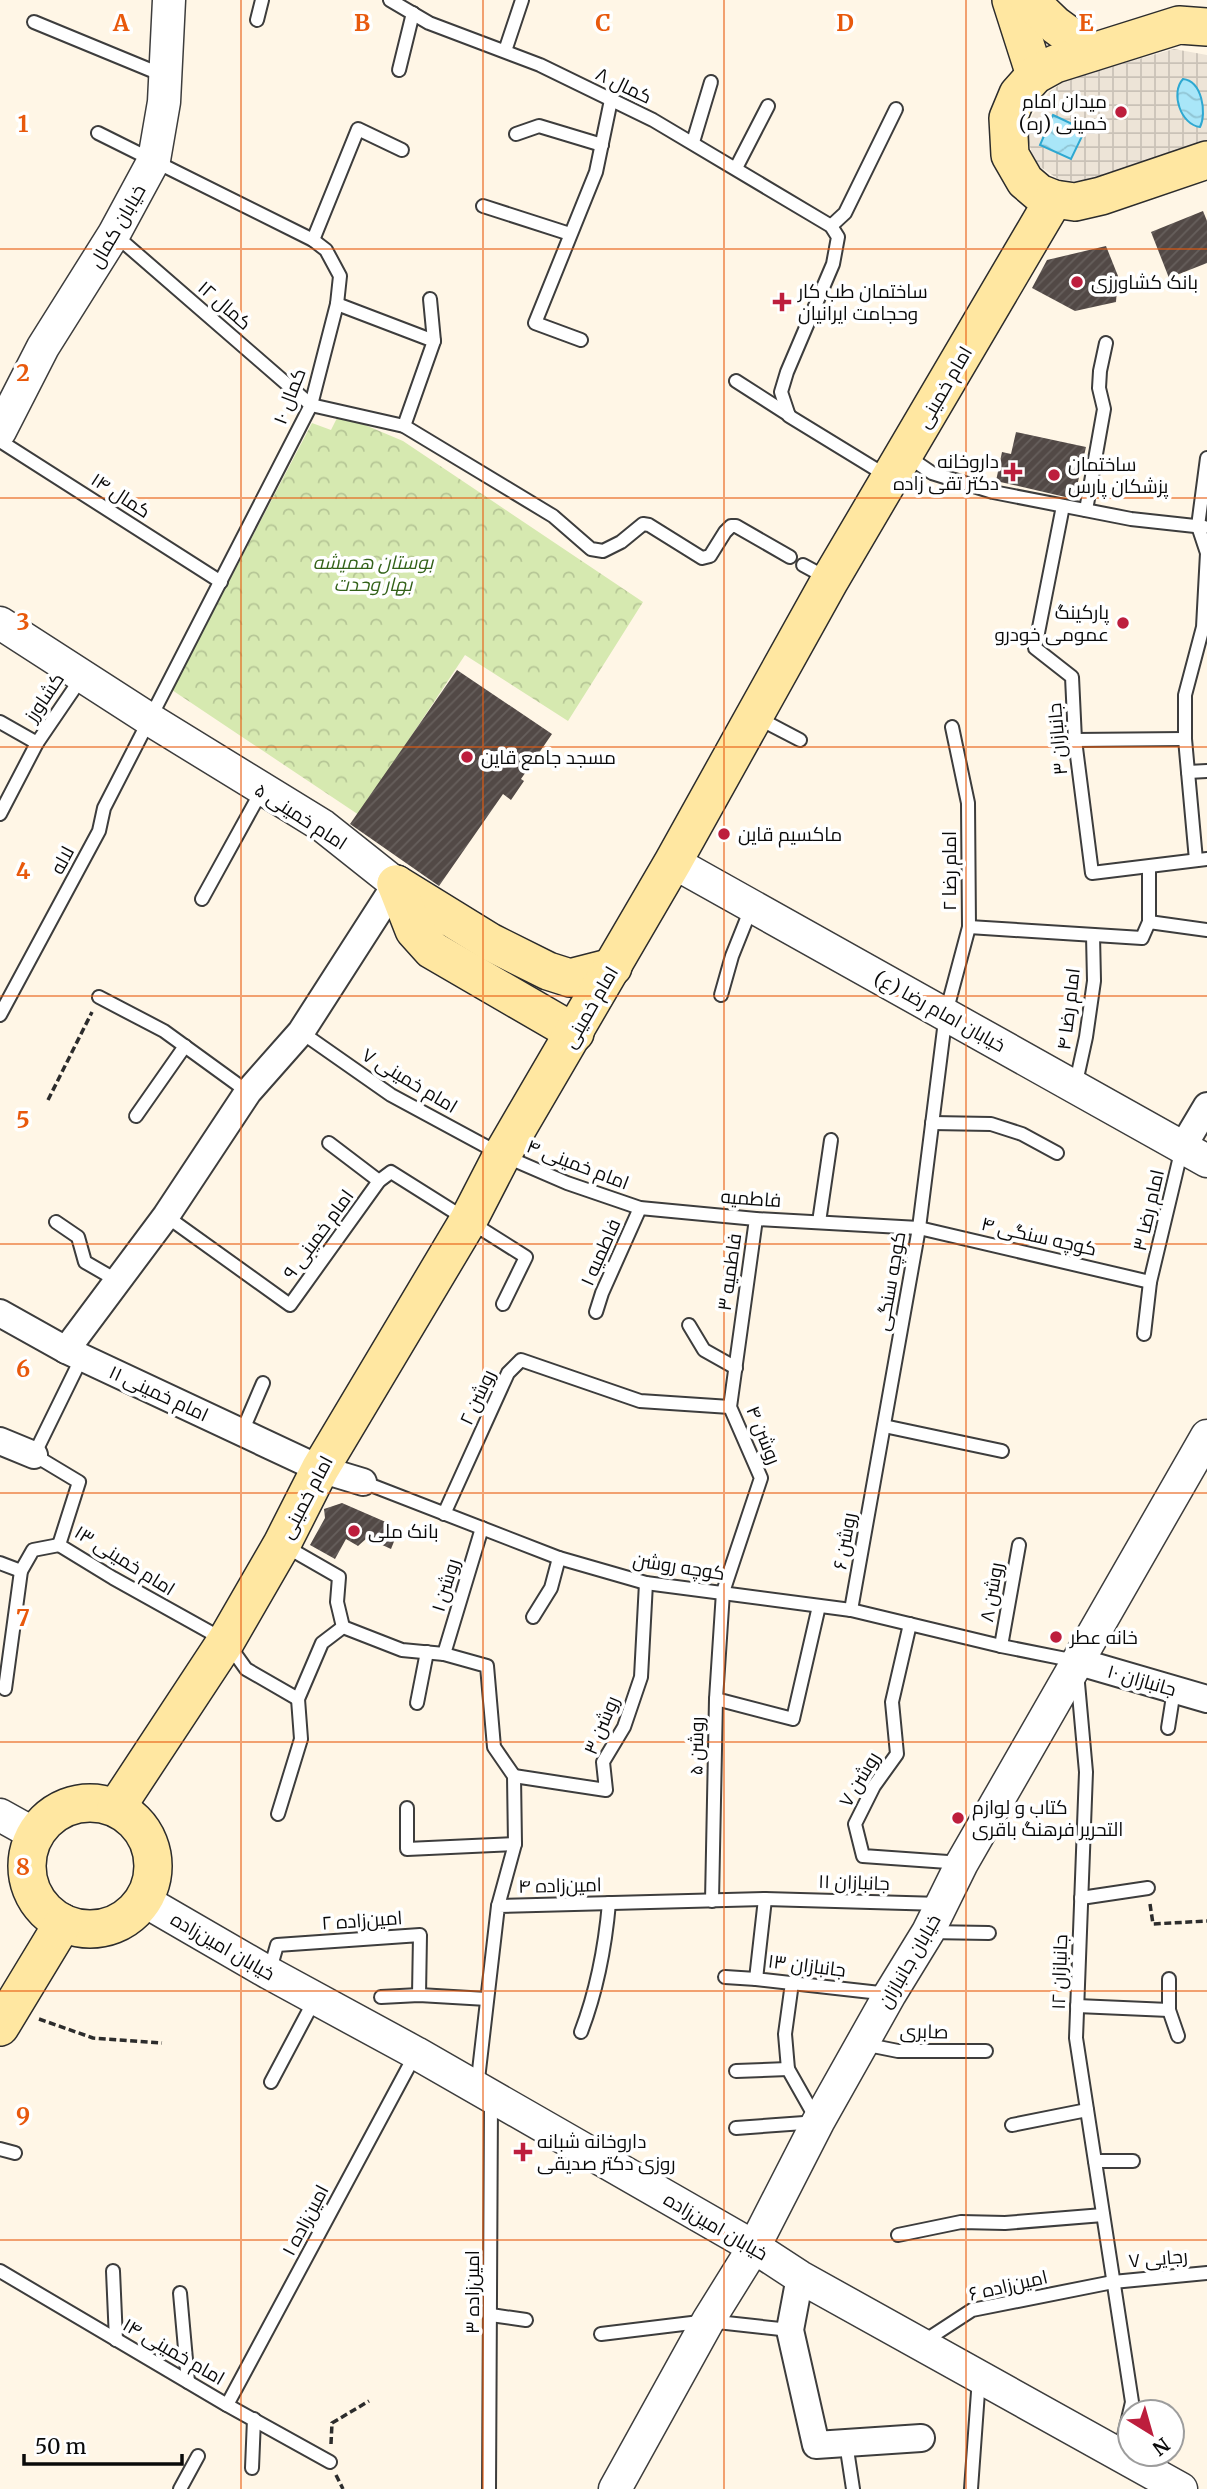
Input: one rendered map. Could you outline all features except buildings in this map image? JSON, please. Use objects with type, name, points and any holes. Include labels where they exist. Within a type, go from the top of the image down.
[{"type":"main road","points":[[1011,0],[1035,75]]},
{"type":"main road","points":[[1029,0],[1055,25],[1092,52]]},
{"type":"main road","points":[[1198,21],[1055,64],[1035,75],[1018,94],[1008,118],[1010,155],[1026,181],[1039,193],[1075,202],[1207,160]]},
{"type":"main road","name":"امام خمینی","points":[[116,1808],[226,1642],[282,1544],[320,1469],[468,1221],[502,1155],[673,862],[755,717],[816,572],[897,466],[1055,199]]},
{"type":"main road","points":[[396,884],[490,942],[548,971],[570,978],[613,967]]},
{"type":"main road","points":[[396,884],[414,930],[432,950],[575,1034]]},
{"type":"main road","points":[[98,1803],[116,1808],[137,1825],[150,1848],[153,1866],[143,1900],[123,1918],[99,1928],[80,1928],[64,1923],[51,1915],[32,1892],[27,1863],[36,1835],[55,1813],[69,1807],[98,1803]]},
{"type":"main road","points":[[4,2018],[64,1923]]},
{"type":"street","name":"خیابان کمال","points":[[0,431],[43,347],[114,234],[154,160],[164,103],[169,0]]},
{"type":"street","name":"امام خمینی ۵","points":[[0,623],[323,826],[396,884]]},
{"type":"street","name":"خیابان امام رضا (ع)","points":[[673,862],[1195,1154]]},
{"type":"street","points":[[74,1353],[118,1281],[166,1216],[248,1092],[301,1032],[396,884]]},
{"type":"street","points":[[1195,1154],[1207,1106]]},
{"type":"street","name":"امام خمینی ۱۱","points":[[0,1312],[74,1353],[320,1469],[363,1482]]},
{"type":"street","name":"خیابان جانبازان","points":[[615,2489],[708,2320],[754,2247],[818,2122],[928,1932],[962,1863],[1207,1436]]},
{"type":"street","points":[[0,1441],[34,1455]]},
{"type":"street","name":"جانبازان ۱۰","points":[[1076,1661],[1207,1699]]},
{"type":"street","points":[[0,1815],[36,1835]]},
{"type":"street","name":"خیابان امین‌زاده","points":[[143,1900],[416,2053],[754,2247],[800,2277],[1116,2455]]},
{"type":"street","points":[[800,2277],[790,2330],[816,2445],[921,2438]]},
{"type":"street","name":"خیابان امین‌زاده","points":[[1140,2468],[1181,2489]]},
{"type":"lane","points":[[257,20],[262,0]]},
{"type":"lane","name":"کمال ۸","points":[[390,0],[429,23],[540,65],[611,100],[692,142],[831,226]]},
{"type":"lane","points":[[505,51],[522,0]]},
{"type":"lane","points":[[399,70],[413,13]]},
{"type":"lane","points":[[34,22],[165,76]]},
{"type":"lane","points":[[692,142],[711,82]]},
{"type":"lane","points":[[581,340],[535,323],[596,172],[611,100]]},
{"type":"lane","points":[[736,168],[768,106]]},
{"type":"lane","points":[[789,416],[781,392],[833,264],[838,237],[831,226],[845,213],[896,109]]},
{"type":"lane","points":[[516,134],[540,126],[602,145]]},
{"type":"lane","points":[[313,240],[358,129],[402,150]]},
{"type":"lane","name":"کمال ۱۰","points":[[98,133],[313,240],[327,250],[340,276],[337,304],[311,405],[149,719]]},
{"type":"lane","points":[[483,206],[570,234]]},
{"type":"lane","name":"کمال ۱۲","points":[[114,234],[311,405]]},
{"type":"lane","points":[[404,426],[434,341],[429,299]]},
{"type":"lane","points":[[337,304],[434,341]]},
{"type":"lane","points":[[1086,510],[1104,410],[1099,388],[1106,343]]},
{"type":"lane","points":[[736,381],[789,416],[897,466],[932,473],[993,492],[1063,506],[1131,519],[1202,526]]},
{"type":"lane","points":[[311,405],[404,426],[553,516],[591,549],[603,551],[643,524],[649,525],[702,558],[710,556],[731,526],[736,526],[790,557]]},
{"type":"lane","name":"کمال ۱۴","points":[[0,441],[221,582]]},
{"type":"lane","points":[[1201,859],[1188,772],[1185,695],[1205,627],[1207,553],[1202,526],[1207,458]]},
{"type":"lane","name":"جانبازان ۳","points":[[1063,506],[1035,648],[1072,677],[1075,740],[1093,873],[1149,868],[1201,859]]},
{"type":"lane","name":"کشاورز","points":[[0,814],[37,743],[82,677]]},
{"type":"lane","points":[[755,717],[800,740]]},
{"type":"lane","name":"لاله","points":[[0,1015],[99,831],[104,808],[149,719]]},
{"type":"lane","points":[[0,722],[37,743]]},
{"type":"lane","name":"امام رضا ۲","points":[[936,1091],[946,1013],[969,927],[968,803],[952,727]]},
{"type":"lane","points":[[1075,740],[1185,739]]},
{"type":"lane","points":[[1188,772],[1207,771]]},
{"type":"lane","points":[[202,899],[262,789]]},
{"type":"lane","points":[[969,927],[1142,938],[1149,922],[1149,868]]},
{"type":"lane","points":[[721,995],[732,956],[753,905]]},
{"type":"lane","points":[[1149,922],[1207,930]]},
{"type":"lane","name":"امام رضا ۴","points":[[1075,1087],[1094,981],[1093,935]]},
{"type":"lane","points":[[99,997],[164,1031],[248,1092]]},
{"type":"lane","name":"امام خمینی ۷","points":[[301,1032],[391,1095],[502,1155]]},
{"type":"lane","points":[[136,1116],[185,1046]]},
{"type":"lane","name":"کوچه سنگی","points":[[875,1478],[919,1228],[936,1091]]},
{"type":"lane","points":[[932,1123],[991,1124],[1022,1134],[1057,1153]]},
{"type":"lane","points":[[819,1222],[831,1140]]},
{"type":"lane","points":[[329,1143],[379,1181]]},
{"type":"lane","name":"امام رضا ۳","points":[[1144,1334],[1150,1282],[1195,1154]]},
{"type":"lane","name":"امام خمینی ۴","points":[[502,1155],[566,1183],[640,1208]]},
{"type":"lane","name":"امام خمینی ۹","points":[[166,1216],[290,1305],[379,1181],[391,1172],[468,1221]]},
{"type":"lane","name":"فاطمیه","points":[[640,1208],[756,1219],[859,1224]]},
{"type":"lane","name":"فاطمیه ۱","points":[[596,1312],[640,1208]]},
{"type":"lane","name":"فاطمیه ۳","points":[[741,1330],[756,1219]]},
{"type":"lane","points":[[468,1221],[526,1257],[503,1304]]},
{"type":"lane","points":[[57,1222],[78,1237],[85,1262],[118,1281]]},
{"type":"lane","name":"کوچه سنگی ۴","points":[[859,1224],[919,1228],[1150,1282]]},
{"type":"lane","points":[[689,1325],[704,1350],[736,1368]]},
{"type":"lane","name":"روشن ۴","points":[[723,1592],[761,1478],[730,1407],[741,1330]]},
{"type":"lane","points":[[34,1455],[74,1353]]},
{"type":"lane","name":"روشن ۲","points":[[444,1514],[508,1373],[521,1360],[640,1401],[730,1407]]},
{"type":"lane","points":[[242,1432],[263,1383]]},
{"type":"lane","points":[[884,1426],[1002,1451]]},
{"type":"lane","name":"امام خمینی ۱۳","points":[[34,1455],[79,1482],[59,1545],[226,1642]]},
{"type":"lane","name":"روشن ۶","points":[[851,1611],[875,1478]]},
{"type":"lane","name":"کوچه روشن","points":[[363,1482],[559,1558],[646,1583],[851,1611],[1076,1661]]},
{"type":"lane","name":"روشن ۱","points":[[444,1654],[482,1528]]},
{"type":"lane","points":[[282,1544],[339,1577],[337,1602],[343,1626]]},
{"type":"lane","points":[[5,1689],[21,1572],[33,1550],[59,1545]]},
{"type":"lane","name":"روشن ۸","points":[[1001,1646],[1019,1545]]},
{"type":"lane","points":[[533,1617],[551,1588],[559,1558]]},
{"type":"lane","points":[[0,1563],[21,1572]]},
{"type":"lane","name":"روشن ۳","points":[[514,1776],[606,1790],[603,1762],[624,1727],[641,1677],[646,1583]]},
{"type":"lane","name":"روشن ۵","points":[[712,1901],[716,1699],[723,1592]]},
{"type":"lane","points":[[716,1699],[793,1719],[819,1606]]},
{"type":"lane","name":"روشن ۷","points":[[910,1624],[892,1702],[897,1754],[874,1786],[855,1824],[863,1856],[962,1863]]},
{"type":"lane","points":[[343,1626],[402,1650],[444,1654],[487,1666],[494,1747],[514,1776],[515,1844],[498,1906]]},
{"type":"lane","points":[[278,1814],[301,1739],[298,1699],[322,1643],[343,1626]]},
{"type":"lane","points":[[226,1642],[246,1669],[298,1699]]},
{"type":"lane","points":[[417,1703],[427,1652]]},
{"type":"lane","name":"جانبازان ۱۲","points":[[1076,1661],[1086,1772],[1076,2038],[1131,2398]]},
{"type":"lane","points":[[1168,1728],[1174,1690]]},
{"type":"lane","points":[[407,1808],[407,1849],[515,1844]]},
{"type":"lane","points":[[1081,1898],[1148,1888]]},
{"type":"lane","name":"امین‌زاده ۴","points":[[484,2092],[487,1999],[498,1906],[765,1899]]},
{"type":"lane","name":"جانبازان ۱۱","points":[[765,1899],[942,1904]]},
{"type":"lane","name":"جانبازان ۱۳","points":[[765,1899],[756,1979],[890,1994]]},
{"type":"lane","points":[[581,2032],[595,1994],[603,1960],[610,1903]]},
{"type":"lane","points":[[928,1932],[989,1933]]},
{"type":"lane","name":"امین‌زاده ۲","points":[[269,1973],[277,1945],[420,1935],[419,1995]]},
{"type":"lane","points":[[725,1977],[756,1979]]},
{"type":"lane","points":[[1169,1979],[1169,2010],[1178,2036]]},
{"type":"lane","points":[[736,2128],[818,2122],[789,2069],[785,2034],[792,1983]]},
{"type":"lane","points":[[381,1997],[419,1995],[487,1999]]},
{"type":"lane","points":[[271,2082],[316,1998]]},
{"type":"lane","points":[[1077,2006],[1169,2010]]},
{"type":"lane","name":"صابری","points":[[862,2044],[898,2051],[986,2051]]},
{"type":"lane","name":"امین‌زاده ۱","points":[[228,2405],[416,2053]]},
{"type":"lane","points":[[736,2071],[789,2069]]},
{"type":"lane","name":"امین‌زاده ۳","points":[[484,2092],[491,2315],[489,2489]]},
{"type":"lane","points":[[1012,2125],[1087,2110]]},
{"type":"lane","points":[[0,2149],[15,2153]]},
{"type":"lane","points":[[1095,2161],[1133,2161]]},
{"type":"lane","points":[[898,2235],[961,2222],[1005,2223],[1103,2215]]},
{"type":"lane","name":"امام خمینی ۱۴","points":[[0,2271],[330,2462]]},
{"type":"lane","points":[[113,2271],[116,2340]]},
{"type":"lane","name":"رجایی ۷","points":[[1113,2282],[1207,2273]]},
{"type":"lane","name":"امین‌زاده ۶","points":[[920,2344],[972,2309],[1113,2282]]},
{"type":"lane","points":[[180,2293],[188,2382]]},
{"type":"lane","points":[[491,2315],[526,2320]]},
{"type":"lane","points":[[601,2334],[708,2320],[790,2330]]},
{"type":"lane","points":[[971,2489],[979,2378]]},
{"type":"lane","points":[[252,2469],[254,2420]]},
{"type":"lane","points":[[846,2443],[853,2489]]},
{"type":"lane","points":[[180,2489],[198,2456]]},
{"type":"path","points":[[48,1100],[99,997]]},
{"type":"path","points":[[1148,1888],[1153,1924],[1207,1921]]},
{"type":"path","points":[[4,2018],[93,2038],[162,2043]]},
{"type":"path","points":[[343,2489],[330,2462],[332,2423],[369,2401]]},
{"type":"green space","name":"بوستان همیشه بهار وحدت","points":[[339,414],[403,441],[643,602],[568,721],[465,655],[359,815],[172,690],[312,423],[331,430]]},
{"type":"shaded area","name":"میدان امام خمینی (ره)","points":[[1174,49],[1207,55],[1207,142],[1080,182],[1058,179],[1039,166],[1033,157],[1027,136],[1032,116],[1049,92],[1068,79]]},
{"type":"water","points":[[1183,79],[1195,85],[1199,91],[1203,106],[1200,127],[1188,121],[1180,108],[1178,92]]},
{"type":"water","points":[[1053,115],[1085,130],[1071,159],[1040,145]]},
{"type":"place","name":"میدان امام خمینی (ره)","points":[[1121,112]]},
{"type":"place","name":"بانک کشاورزی","points":[[1077,282]]},
{"type":"place","name":"ساختمان طب کار و‌حجامت ایرانیان","points":[[782,302]]},
{"type":"place","name":"داروخانه دکتر تقی زاده","points":[[1013,472]]},
{"type":"place","name":"ساختمان پزشکان پارس","points":[[1054,475]]},
{"type":"place","name":"پارکینگ عمومی خودرو","points":[[1123,623]]},
{"type":"place","name":"مسجد جامع قاین","points":[[467,757]]},
{"type":"place","name":"ماکسیم قاین","points":[[724,834]]},
{"type":"place","name":"بانک ملی","points":[[354,1531]]},
{"type":"place","name":"خانه عطر","points":[[1056,1637]]},
{"type":"place","name":"کتاب و لوازم التحریر فرهنگ باقری","points":[[958,1818]]},
{"type":"place","name":"داروخانه شبانه روزی دکتر صدیقی","points":[[523,2152]]}]
